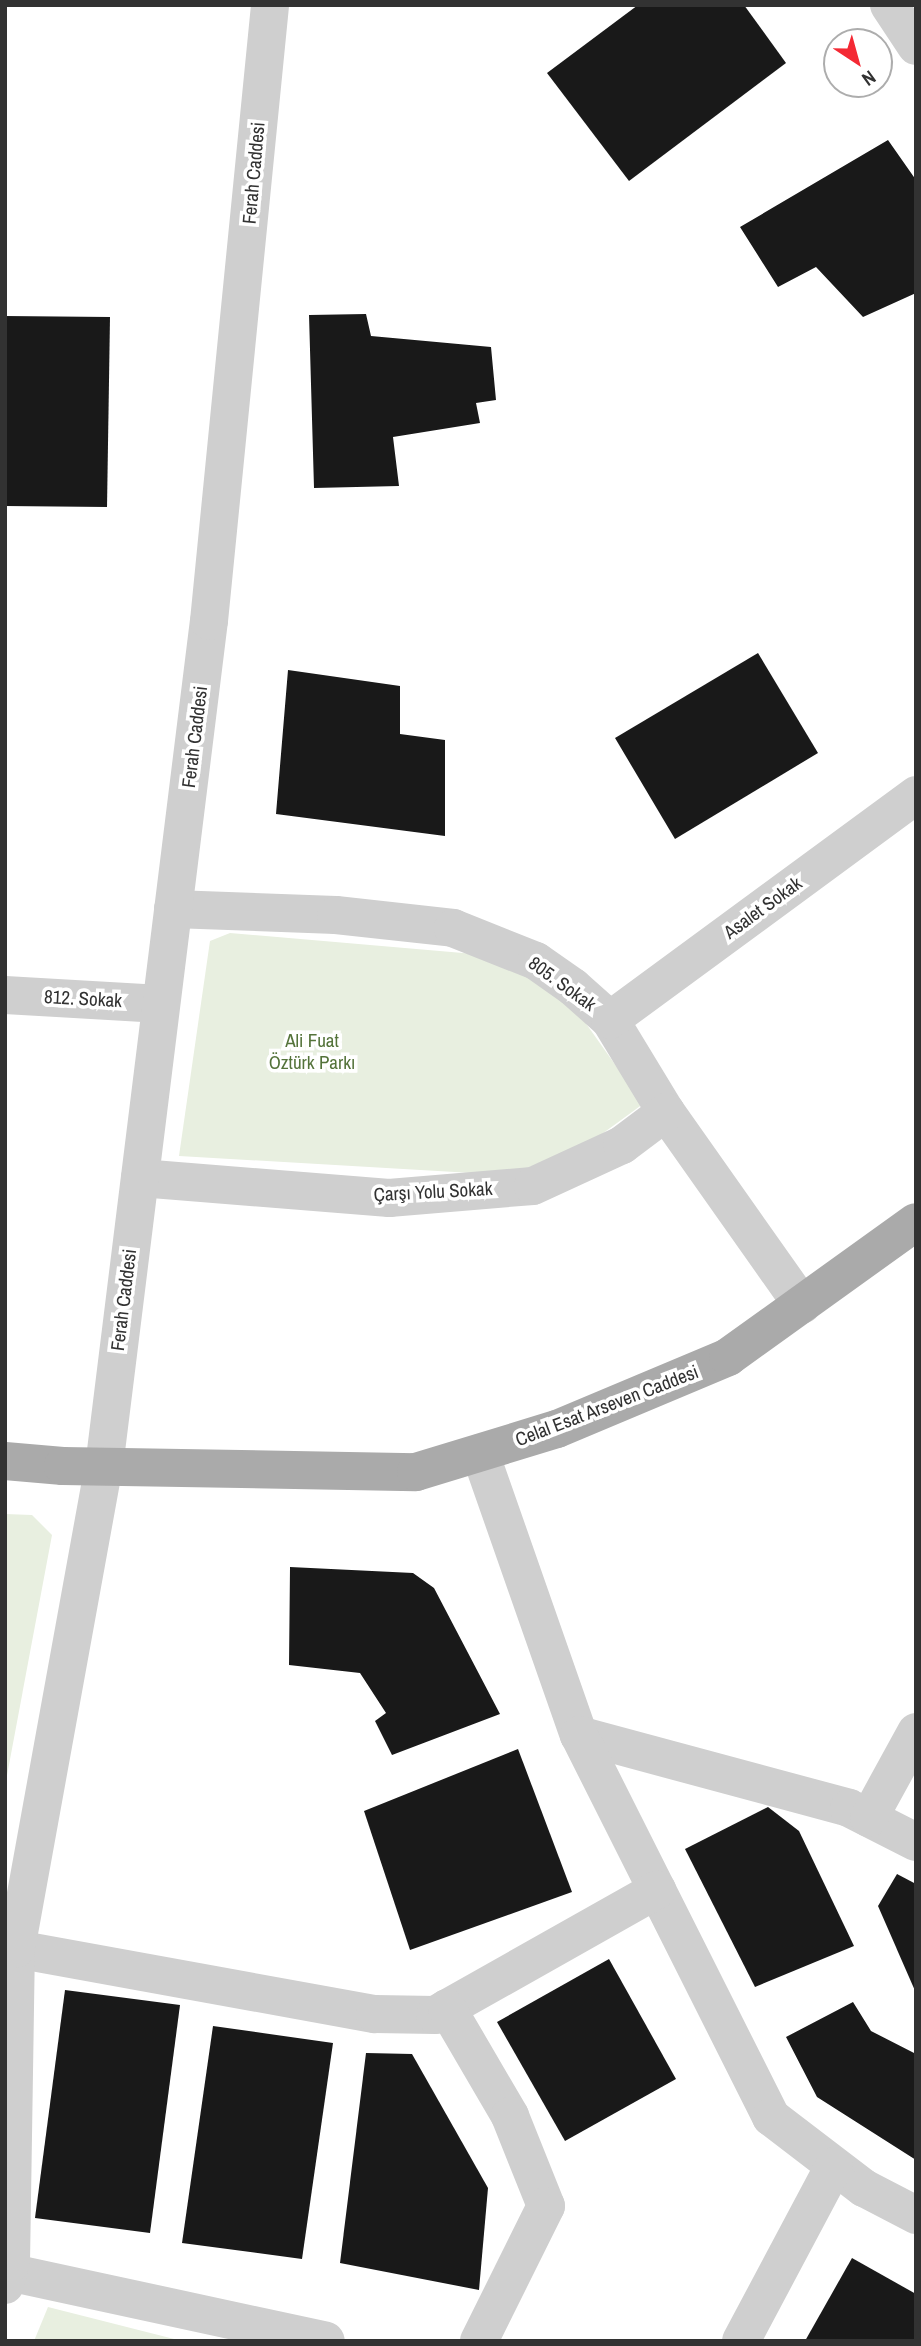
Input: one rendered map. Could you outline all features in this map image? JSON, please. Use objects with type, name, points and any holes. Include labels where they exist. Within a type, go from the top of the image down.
[{"type":"main road","name":"Celal Esat Arseven Caddesi","points":[[5,1461],[104,1467],[416,1472],[557,1429],[729,1357],[916,1222]]},
{"type":"street","name":"Ferah Caddesi","points":[[7,2279],[11,2263],[16,1949],[104,1467],[225,485],[270,5]]},
{"type":"street","points":[[889,5],[916,46]]},
{"type":"street","name":"Asalet Sokak","points":[[610,1020],[916,795]]},
{"type":"street","name":"805. Sokak","points":[[173,909],[336,915],[453,928],[536,961],[573,987],[610,1020],[666,1112],[802,1305]]},
{"type":"street","name":"812. Sokak","points":[[5,995],[161,1004]]},
{"type":"street","name":"Çarşı Yolu Sokak","points":[[140,1178],[389,1198],[533,1186],[622,1145],[666,1112]]},
{"type":"street","points":[[480,1453],[579,1735],[771,2117],[864,2188],[916,2215]]},
{"type":"street","points":[[869,1818],[916,1732]]},
{"type":"street","points":[[579,1735],[849,1808],[916,1842]]},
{"type":"street","points":[[16,1949],[375,2014],[435,2015],[657,1890]]},
{"type":"street","points":[[447,2008],[510,2116],[546,2206],[479,2341]]},
{"type":"street","points":[[741,2341],[834,2166]]},
{"type":"street","points":[[7,2279],[326,2341]]},
{"type":"green space","name":"Ali Fuat Öztürk Parkı","points":[[230,933],[486,955],[530,974],[575,1008],[643,1104],[580,1150],[506,1175],[179,1156],[210,941]]},
{"type":"green space","points":[[5,1514],[32,1515],[52,1535],[5,1786]]},
{"type":"green space","points":[[48,2307],[182,2341],[34,2341]]},
{"type":"building","points":[[638,5],[744,5],[786,63],[629,181],[547,73]]},
{"type":"building","points":[[888,140],[916,180],[916,293],[863,317],[816,267],[778,287],[740,227]]},
{"type":"building","points":[[366,314],[371,336],[491,347],[496,400],[476,403],[480,423],[393,437],[399,486],[314,488],[309,315]]},
{"type":"building","points":[[5,316],[110,317],[107,507],[5,506]]},
{"type":"building","points":[[758,653],[818,753],[675,839],[615,738]]},
{"type":"building","points":[[288,670],[400,686],[400,734],[445,740],[445,836],[276,814]]},
{"type":"building","points":[[290,1567],[413,1573],[434,1588],[500,1714],[392,1755],[375,1721],[386,1713],[360,1673],[289,1665]]},
{"type":"building","points":[[518,1749],[572,1892],[410,1950],[364,1811]]},
{"type":"building","points":[[768,1807],[799,1831],[854,1946],[755,1987],[685,1849]]},
{"type":"building","points":[[897,1874],[916,1884],[916,1993],[878,1906]]},
{"type":"building","points":[[609,1959],[676,2079],[565,2141],[497,2022]]},
{"type":"building","points":[[65,1990],[180,2005],[150,2233],[35,2218]]},
{"type":"building","points":[[853,2002],[871,2031],[916,2054],[916,2160],[817,2097],[786,2037]]},
{"type":"building","points":[[213,2026],[333,2043],[302,2259],[182,2243]]},
{"type":"building","points":[[366,2053],[412,2054],[488,2188],[479,2290],[340,2263]]},
{"type":"building","points":[[852,2258],[916,2294],[916,2341],[805,2341]]}]
